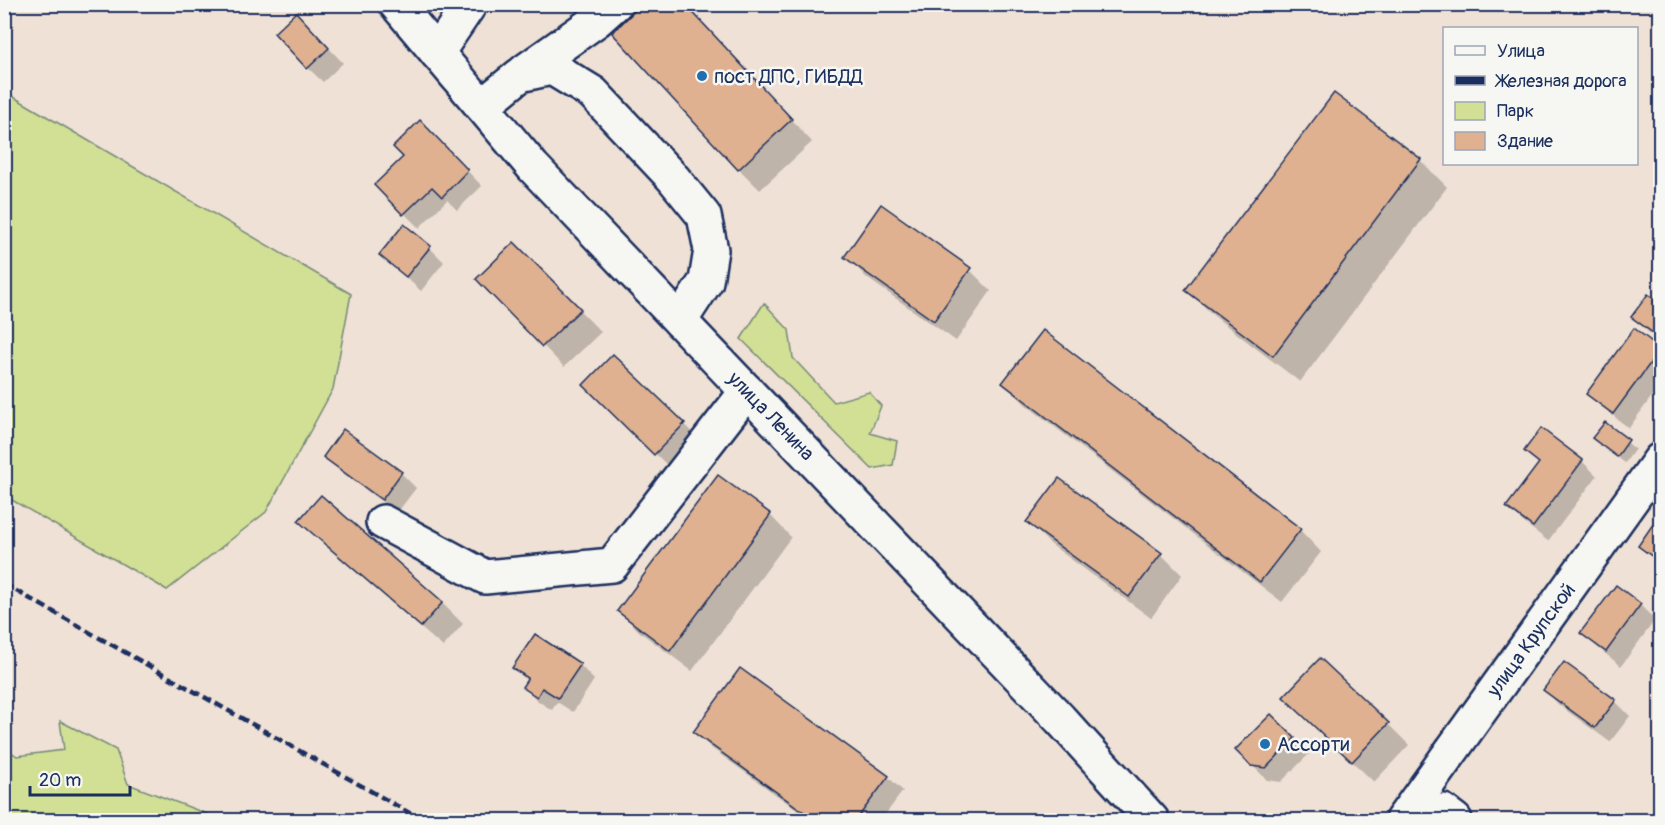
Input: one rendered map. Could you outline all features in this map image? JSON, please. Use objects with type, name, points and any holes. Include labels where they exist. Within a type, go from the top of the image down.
[{"type":"street","name":"улица Ленина","points":[[396,4],[533,167],[1060,719],[1152,820]]},
{"type":"street","points":[[437,53],[470,4]]},
{"type":"street","points":[[482,106],[615,4]]},
{"type":"street","points":[[520,75],[552,68],[593,93],[673,178],[704,216],[711,250],[706,281],[680,321]]},
{"type":"street","points":[[383,522],[485,577],[612,565],[747,391]]},
{"type":"street","name":"улица Крупской","points":[[1402,820],[1660,460]]},
{"type":"street","points":[[1436,820],[1443,811],[1455,820]]},
{"type":"green space","points":[[5,92],[351,294],[333,389],[266,512],[167,590],[5,496]]},
{"type":"green space","points":[[764,303],[789,330],[793,358],[834,402],[869,392],[881,406],[870,433],[897,441],[893,465],[872,469],[741,339]]},
{"type":"green space","points":[[60,721],[116,750],[128,784],[223,820],[5,820],[5,748],[17,756],[64,750]]},
{"type":"building","name":"пост ДПС, ГИБДД","points":[[642,4],[685,4],[792,119],[738,170],[612,33]]},
{"type":"building","points":[[296,12],[329,48],[307,69],[274,33]]},
{"type":"building","points":[[1334,93],[1421,159],[1273,356],[1185,290]]},
{"type":"building","points":[[420,120],[468,170],[442,197],[432,187],[403,215],[374,185],[403,157],[393,147]]},
{"type":"building","points":[[881,204],[971,268],[934,321],[844,257]]},
{"type":"building","points":[[404,224],[431,246],[406,277],[379,255]]},
{"type":"building","points":[[514,242],[581,309],[542,347],[476,279]]},
{"type":"building","points":[[1648,294],[1660,302],[1660,338],[1631,317]]},
{"type":"building","points":[[1634,328],[1660,350],[1613,414],[1586,394]]},
{"type":"building","points":[[1043,330],[1301,529],[1260,582],[1002,383]]},
{"type":"building","points":[[613,354],[685,423],[654,455],[583,385]]},
{"type":"building","points":[[1605,422],[1629,440],[1617,457],[1592,438]]},
{"type":"building","points":[[1541,428],[1583,460],[1533,527],[1506,507],[1539,463],[1524,451]]},
{"type":"building","points":[[343,429],[402,472],[382,500],[323,457]]},
{"type":"building","points":[[718,475],[771,514],[670,651],[617,611]]},
{"type":"building","points":[[1059,478],[1162,553],[1129,597],[1026,522]]},
{"type":"building","points":[[321,495],[443,602],[421,627],[298,521]]},
{"type":"building","points":[[1660,514],[1660,562],[1638,546]]},
{"type":"building","points":[[1616,585],[1641,604],[1606,652],[1580,633]]},
{"type":"building","points":[[535,634],[581,664],[558,698],[542,688],[537,697],[522,687],[528,678],[512,668]]},
{"type":"building","points":[[1320,658],[1389,723],[1352,762],[1283,697]]},
{"type":"building","points":[[1564,662],[1616,700],[1595,728],[1543,690]]},
{"type":"building","points":[[740,668],[889,776],[856,820],[815,820],[693,732]]},
{"type":"building","name":"Ассорти","points":[[1271,714],[1295,738],[1266,768],[1251,766],[1235,750]]},
{"type":"railway","points":[[4,584],[422,820]]},
{"type":"place","name":"пост ДПС, ГИБДД","points":[[702,76]]},
{"type":"place","name":"Ассорти","points":[[1265,744]]}]
